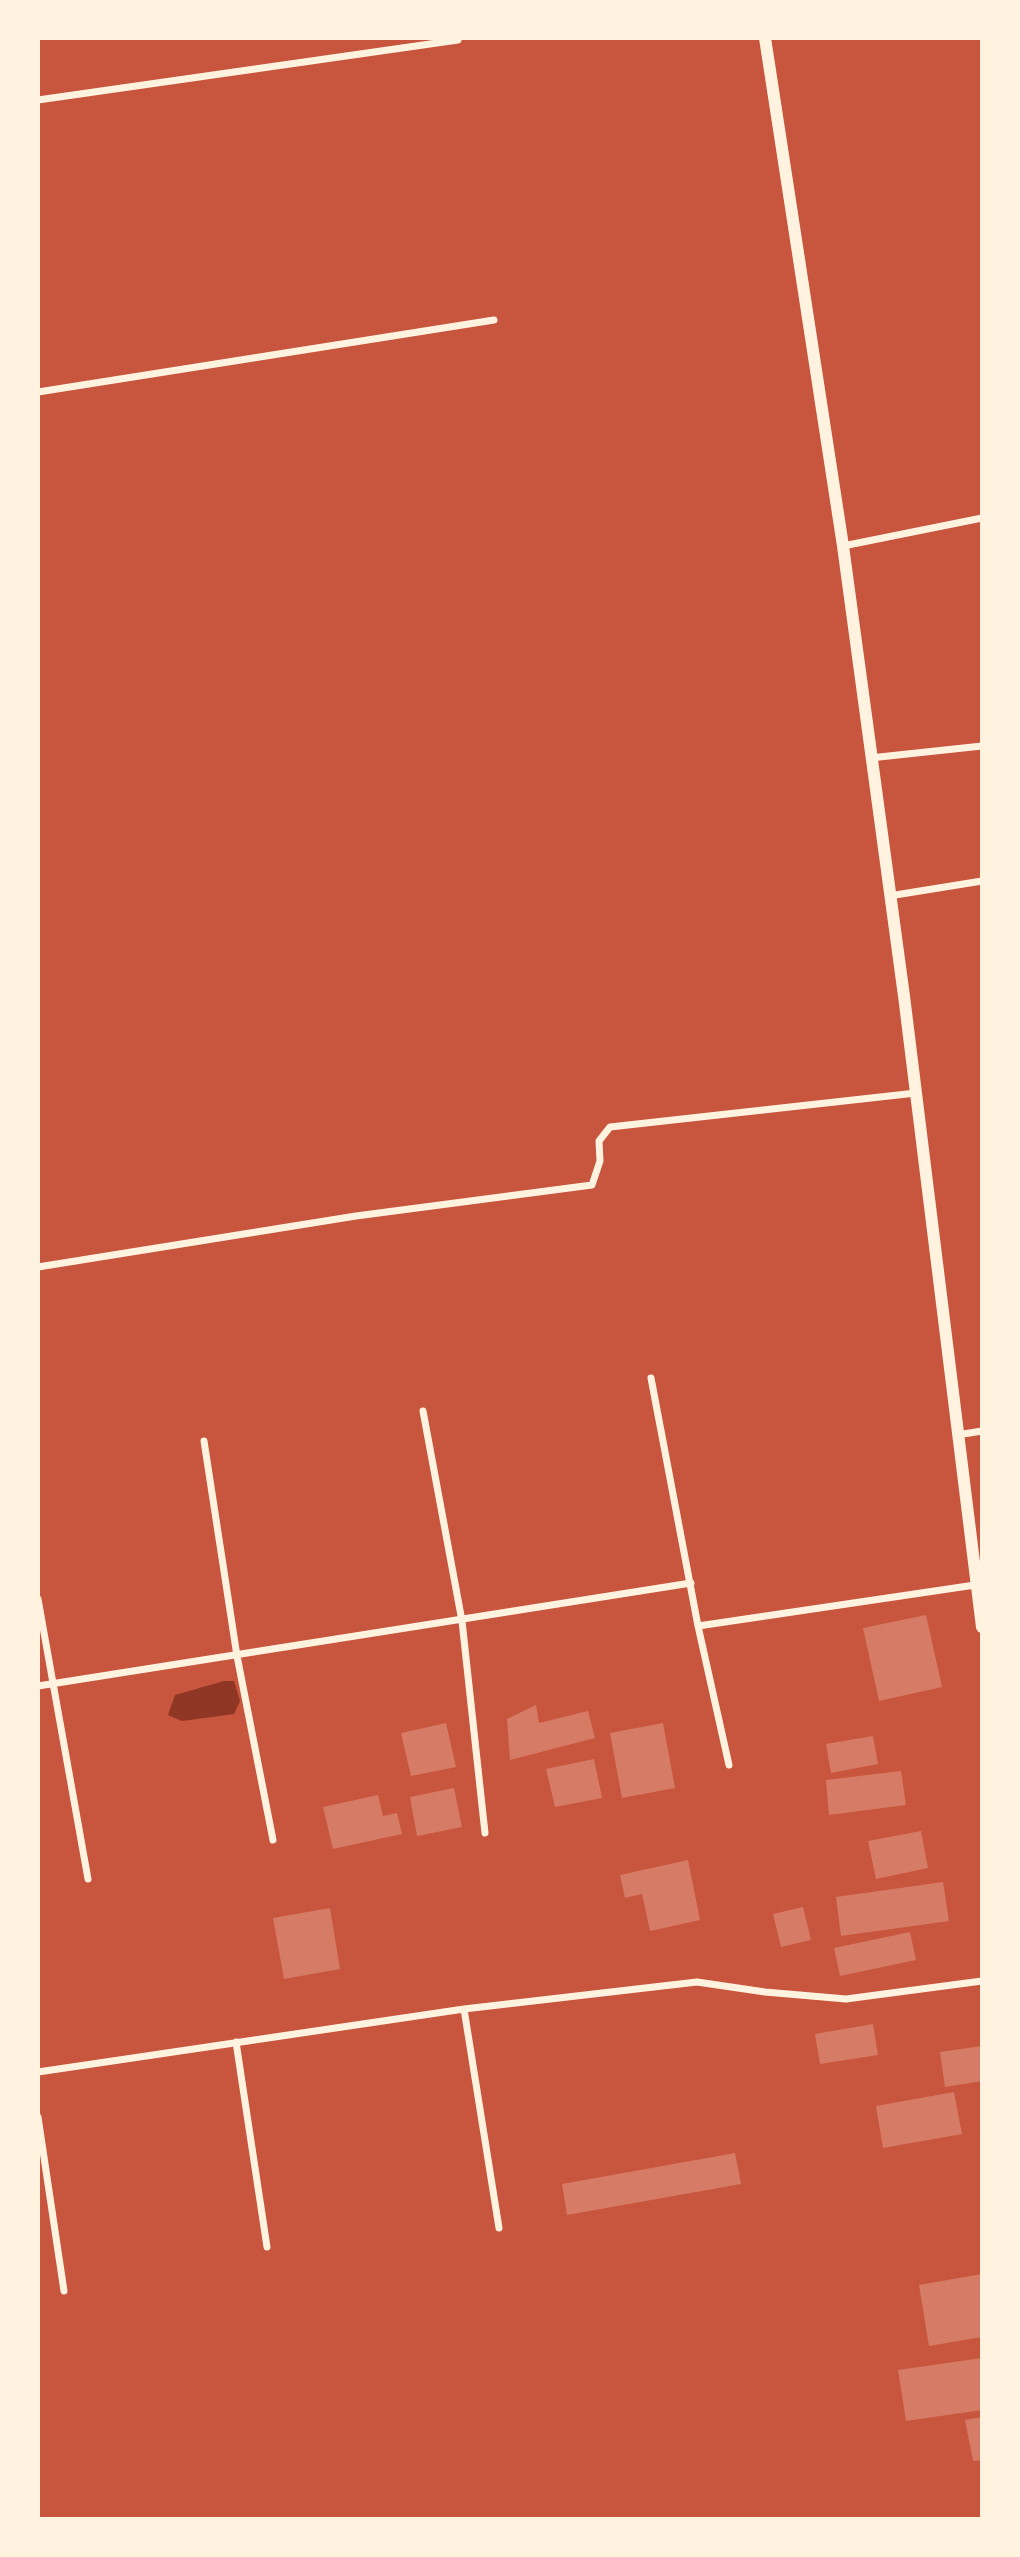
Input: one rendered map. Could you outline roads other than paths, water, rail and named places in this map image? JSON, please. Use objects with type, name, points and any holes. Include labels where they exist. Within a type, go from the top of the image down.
[{"type":"street","points":[[765,38],[843,547],[869,758],[916,1093],[982,1627]]},
{"type":"street","points":[[38,100],[458,40]]},
{"type":"street","points":[[38,391],[494,320]]},
{"type":"street","points":[[843,547],[982,518]]},
{"type":"street","points":[[869,758],[982,746]]},
{"type":"street","points":[[889,896],[982,881]]},
{"type":"street","points":[[38,1267],[356,1216],[592,1185],[600,1161],[599,1141],[610,1127],[916,1093]]},
{"type":"street","points":[[651,1378],[698,1626],[729,1765]]},
{"type":"street","points":[[423,1411],[462,1621],[485,1833]]},
{"type":"street","points":[[957,1435],[982,1431]]},
{"type":"street","points":[[204,1441],[237,1656],[273,1840]]},
{"type":"street","points":[[38,1686],[691,1583]]},
{"type":"street","points":[[698,1626],[975,1585]]},
{"type":"street","points":[[38,1599],[88,1880]]},
{"type":"street","points":[[38,2072],[464,2009],[697,1982],[765,1992],[846,1999],[982,1981]]},
{"type":"street","points":[[464,2009],[499,2228]]},
{"type":"street","points":[[236,2042],[267,2247]]},
{"type":"street","points":[[38,2117],[64,2291]]}]
